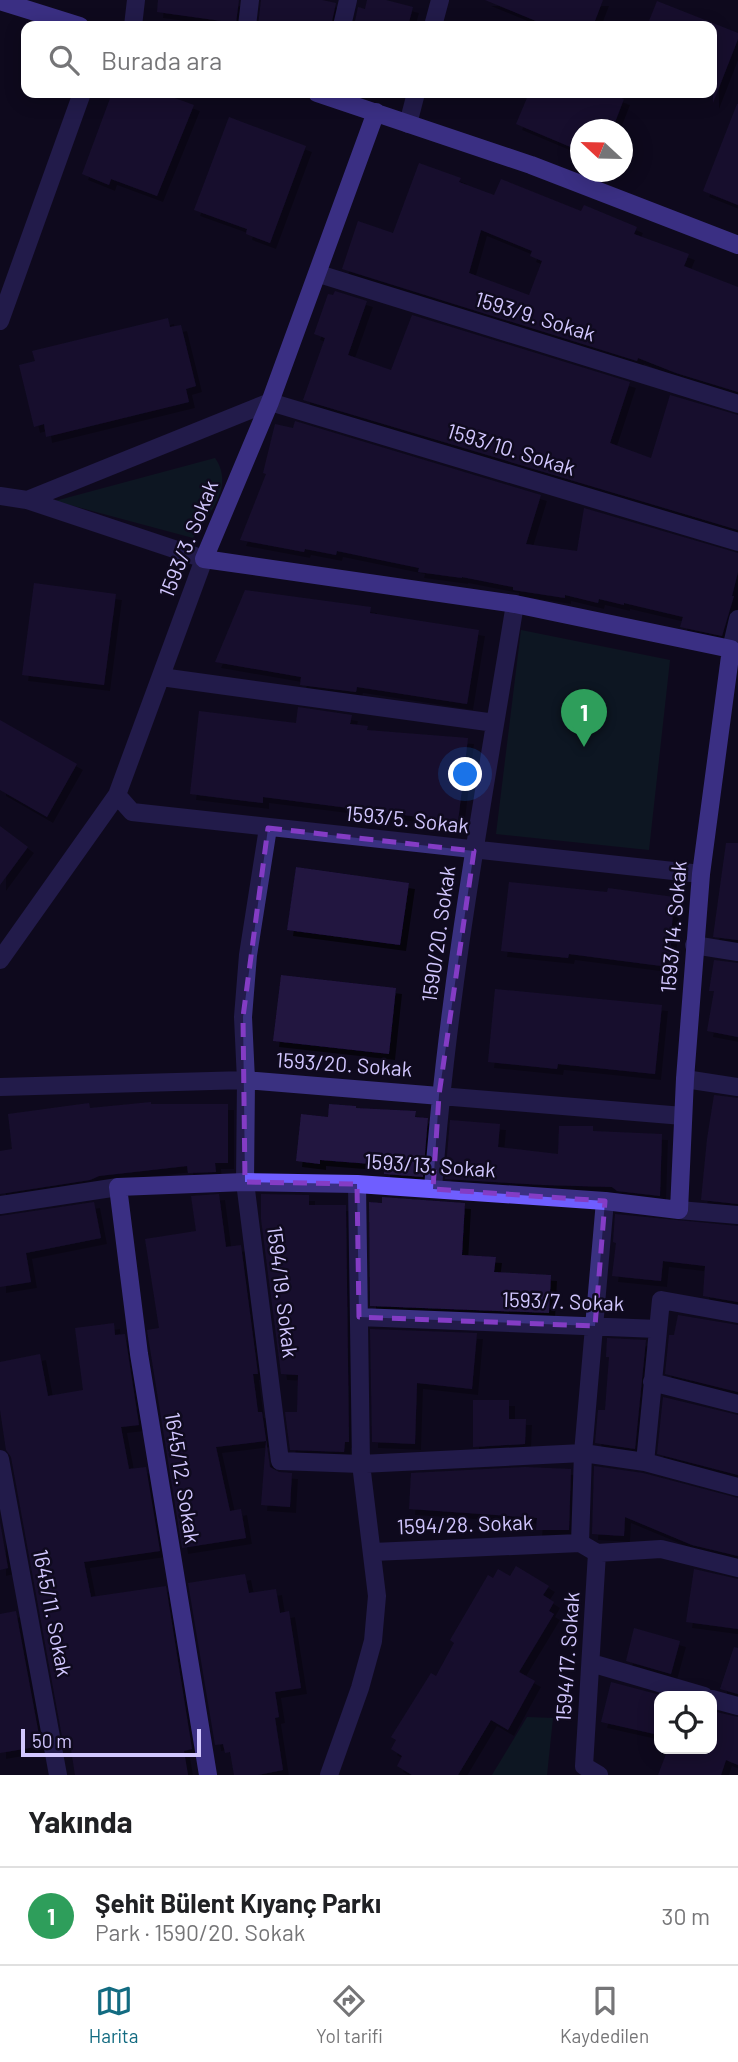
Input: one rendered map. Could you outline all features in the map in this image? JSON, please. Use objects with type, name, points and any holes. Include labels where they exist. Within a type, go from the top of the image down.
[{"type":"street","points":[[134,21],[136,0]]},
{"type":"street","points":[[248,21],[250,0]]},
{"type":"street","points":[[343,21],[348,0]]},
{"type":"street","points":[[434,21],[440,0]]},
{"type":"street","points":[[11,3],[65,21]]},
{"type":"street","points":[[0,321],[80,98]]},
{"type":"street","points":[[336,98],[531,166],[738,245]]},
{"type":"street","points":[[408,124],[415,98]]},
{"type":"street","name":"1593/3. Sokak","points":[[0,960],[117,795],[205,559],[319,274],[376,112]]},
{"type":"street","name":"1593/9. Sokak","points":[[319,274],[738,404]]},
{"type":"street","points":[[27,500],[270,402]]},
{"type":"street","name":"1593/10. Sokak","points":[[270,402],[738,542]]},
{"type":"street","points":[[0,496],[27,500],[205,559],[515,604],[734,650],[738,619]]},
{"type":"street","name":"1590/20. Sokak","points":[[433,1189],[439,1095],[474,850],[515,604]]},
{"type":"street","name":"1593/14. Sokak","points":[[678,1210],[694,945],[701,874],[734,650]]},
{"type":"street","points":[[161,677],[495,723]]},
{"type":"street","name":"1593/5. Sokak","points":[[117,795],[132,812],[701,874]]},
{"type":"street","name":"1594/19. Sokak","points":[[268,828],[248,955],[243,1017],[246,1080],[245,1182],[281,1461],[361,1464],[583,1453],[645,1462],[738,1487]]},
{"type":"street","points":[[694,945],[738,951]]},
{"type":"street","points":[[685,1079],[738,1087]]},
{"type":"street","name":"1593/20. Sokak","points":[[0,1087],[246,1080],[683,1116]]},
{"type":"street","name":"1593/13. Sokak","points":[[118,1187],[245,1182],[358,1184],[605,1201],[738,1215]]},
{"type":"street","points":[[358,1184],[361,1464],[373,1552]]},
{"type":"street","points":[[0,1205],[118,1187]]},
{"type":"street","name":"1645/12. Sokak","points":[[118,1187],[139,1354],[208,1775]]},
{"type":"street","points":[[605,1201],[583,1453],[580,1544],[597,1553],[660,1549],[738,1568]]},
{"type":"street","points":[[645,1462],[662,1300],[738,1314]]},
{"type":"street","name":"1593/7. Sokak","points":[[359,1317],[658,1329]]},
{"type":"street","points":[[652,1382],[738,1404]]},
{"type":"street","name":"1645/11. Sokak","points":[[0,1459],[58,1775]]},
{"type":"street","name":"1594/28. Sokak","points":[[329,1775],[360,1688],[373,1641],[377,1596],[373,1552],[580,1544]]},
{"type":"street","name":"1594/17. Sokak","points":[[589,1772],[597,1553]]},
{"type":"street","points":[[591,1663],[687,1691]]},
{"type":"street","points":[[717,1700],[738,1706]]},
{"type":"highlighted area","points":[[268,828],[474,851],[439,1095],[433,1189],[605,1201],[595,1326],[359,1317],[357,1184],[245,1182],[243,1017]]},
{"type":"green space","points":[[215,458],[222,479],[218,500],[193,538],[55,501]]},
{"type":"green space","points":[[521,630],[670,660],[649,850],[496,834]]},
{"type":"green space","points":[[527,1717],[553,1718],[547,1775],[492,1775]]},
{"type":"building","points":[[158,0],[239,0],[236,21],[157,12]]},
{"type":"building","points":[[261,0],[322,0],[336,3],[332,21],[259,21]]},
{"type":"building","points":[[367,0],[386,0],[413,7],[409,21],[355,21],[358,7],[365,9]]},
{"type":"building","points":[[485,0],[603,0],[595,21],[536,21]]},
{"type":"building","points":[[657,1],[708,21],[649,21]]},
{"type":"building","points":[[717,25],[738,33],[717,93]]},
{"type":"building","points":[[110,98],[175,98],[194,105],[157,196],[111,179],[109,185],[82,174]]},
{"type":"building","points":[[527,98],[624,99],[616,119],[570,119],[570,147],[516,124]]},
{"type":"building","points":[[738,104],[738,205],[703,191]]},
{"type":"building","points":[[229,117],[306,146],[270,243],[246,234],[247,229],[194,210]]},
{"type":"building","points":[[419,163],[461,178],[459,182],[494,195],[501,179],[581,211],[584,205],[637,227],[634,234],[689,254],[684,266],[738,287],[738,392],[638,358],[637,361],[342,269],[358,221],[393,233]],"holes":[[[481,230],[532,251],[530,256],[542,261],[529,295],[469,273]]]},
{"type":"building","points":[[335,291],[367,301],[348,355],[391,370],[412,315],[630,382],[610,443],[651,458],[670,395],[738,415],[738,530],[303,400],[325,338],[314,334],[328,294],[333,295]]},
{"type":"building","points":[[168,318],[170,327],[181,325],[196,386],[186,389],[189,402],[46,437],[44,424],[34,427],[19,365],[35,361],[32,351]]},
{"type":"building","points":[[295,421],[541,495],[526,544],[577,551],[584,508],[738,553],[734,596],[722,636],[680,627],[683,617],[624,603],[599,599],[598,603],[565,595],[565,598],[513,590],[513,587],[462,577],[418,572],[419,568],[337,551],[336,555],[305,549],[304,552],[240,540],[266,474],[263,473],[275,424],[293,428]]},
{"type":"building","points":[[34,583],[116,594],[104,685],[22,675]]},
{"type":"building","points":[[245,590],[371,607],[370,613],[479,630],[467,704],[357,687],[356,692],[300,685],[301,677],[215,662]]},
{"type":"building","points":[[298,707],[352,715],[350,724],[368,726],[367,730],[468,738],[458,822],[263,797],[263,803],[190,794],[199,711],[296,723]]},
{"type":"building","points":[[0,720],[77,764],[47,817],[0,790]]},
{"type":"building","points":[[0,826],[28,847],[0,885]]},
{"type":"building","points":[[726,843],[738,843],[738,940],[713,937]]},
{"type":"building","points":[[296,867],[409,883],[400,945],[287,930]]},
{"type":"building","points":[[509,882],[607,892],[608,888],[674,897],[669,967],[569,954],[568,958],[501,951]]},
{"type":"building","points":[[714,960],[738,963],[738,1037],[707,1031],[714,991],[709,991]]},
{"type":"building","points":[[281,975],[396,988],[389,1054],[273,1041]]},
{"type":"building","points":[[495,989],[662,1005],[655,1074],[558,1064],[557,1069],[488,1062]]},
{"type":"building","points":[[714,1095],[738,1098],[738,1204],[701,1200]]},
{"type":"building","points":[[151,1102],[228,1104],[228,1163],[215,1163],[216,1172],[188,1173],[187,1166],[99,1176],[90,1180],[0,1194],[0,1151],[12,1149],[8,1114],[89,1103],[90,1108]]},
{"type":"building","points":[[329,1104],[416,1111],[415,1117],[428,1118],[423,1177],[384,1174],[384,1165],[296,1161],[301,1114],[328,1117]]},
{"type":"building","points":[[450,1120],[500,1124],[498,1147],[558,1154],[559,1126],[593,1126],[593,1131],[662,1134],[660,1196],[617,1191],[612,1187],[445,1179]]},
{"type":"building","points":[[219,1194],[226,1247],[241,1245],[258,1374],[253,1374],[258,1412],[262,1412],[270,1467],[279,1472],[292,1473],[290,1507],[261,1505],[266,1441],[216,1447],[230,1511],[241,1509],[246,1538],[182,1548],[147,1330],[159,1328],[145,1239],[196,1231],[191,1196]]},
{"type":"building","points":[[261,1194],[309,1195],[309,1205],[346,1205],[349,1442],[345,1442],[344,1452],[290,1450],[285,1412],[297,1412],[298,1375],[281,1374],[261,1219]]},
{"type":"building","points":[[382,1197],[465,1203],[462,1255],[496,1257],[494,1272],[551,1275],[549,1313],[370,1306],[369,1202],[382,1203]]},
{"type":"building","points":[[94,1202],[101,1238],[26,1253],[31,1282],[0,1287],[0,1216]]},
{"type":"building","points":[[615,1214],[738,1226],[738,1302],[703,1296],[705,1266],[663,1261],[661,1281],[612,1276],[616,1243],[613,1242]]},
{"type":"building","points":[[678,1315],[738,1325],[738,1392],[665,1374],[669,1335],[674,1335]]},
{"type":"building","points":[[114,1323],[115,1335],[125,1334],[139,1425],[121,1427],[129,1469],[146,1467],[160,1551],[84,1562],[91,1597],[166,1586],[192,1749],[184,1751],[188,1775],[75,1775],[70,1743],[63,1742],[11,1457],[6,1450],[0,1410],[0,1362],[40,1354],[48,1396],[83,1390],[75,1328]]},
{"type":"building","points":[[370,1329],[477,1333],[472,1389],[417,1383],[415,1444],[372,1442]]},
{"type":"building","points":[[607,1338],[646,1340],[635,1449],[595,1443],[598,1410],[605,1410],[609,1357],[606,1357]]},
{"type":"building","points":[[663,1397],[738,1415],[738,1475],[657,1454]]},
{"type":"building","points":[[473,1400],[509,1400],[509,1419],[526,1419],[525,1444],[473,1447]]},
{"type":"building","points":[[594,1466],[643,1473],[738,1498],[738,1556],[692,1545],[625,1517],[624,1536],[592,1534]]},
{"type":"building","points":[[525,1467],[571,1469],[569,1530],[536,1530],[537,1518],[409,1509],[411,1473]]},
{"type":"building","points":[[0,1522],[8,1568],[0,1570]]},
{"type":"building","points":[[516,1566],[549,1586],[543,1595],[554,1602],[549,1611],[554,1614],[519,1672],[535,1681],[508,1730],[491,1720],[458,1775],[412,1775],[397,1766],[402,1756],[391,1749],[396,1740],[391,1737],[431,1673],[436,1676],[454,1643],[450,1640],[488,1575],[493,1578],[498,1569],[510,1576]]},
{"type":"building","points":[[694,1569],[738,1579],[738,1629],[686,1622]]},
{"type":"building","points":[[245,1574],[249,1593],[276,1589],[280,1613],[289,1611],[301,1688],[275,1692],[279,1717],[275,1718],[283,1770],[258,1775],[234,1775],[230,1752],[225,1753],[223,1744],[215,1745],[188,1583]]},
{"type":"building","points":[[16,1611],[41,1746],[0,1753],[0,1614]]},
{"type":"building","points":[[634,1628],[680,1641],[671,1674],[626,1661]]},
{"type":"building","points":[[734,1647],[738,1648],[738,1694],[720,1689]]},
{"type":"building","points":[[611,1682],[654,1693],[654,1734],[601,1722]]},
{"type":"building","points":[[717,1712],[738,1717],[738,1765],[726,1760],[721,1775],[658,1775],[666,1754],[717,1754]]},
{"type":"place","name":"Şehit Bülent Kıyanç Parkı","points":[[584,747]]}]
